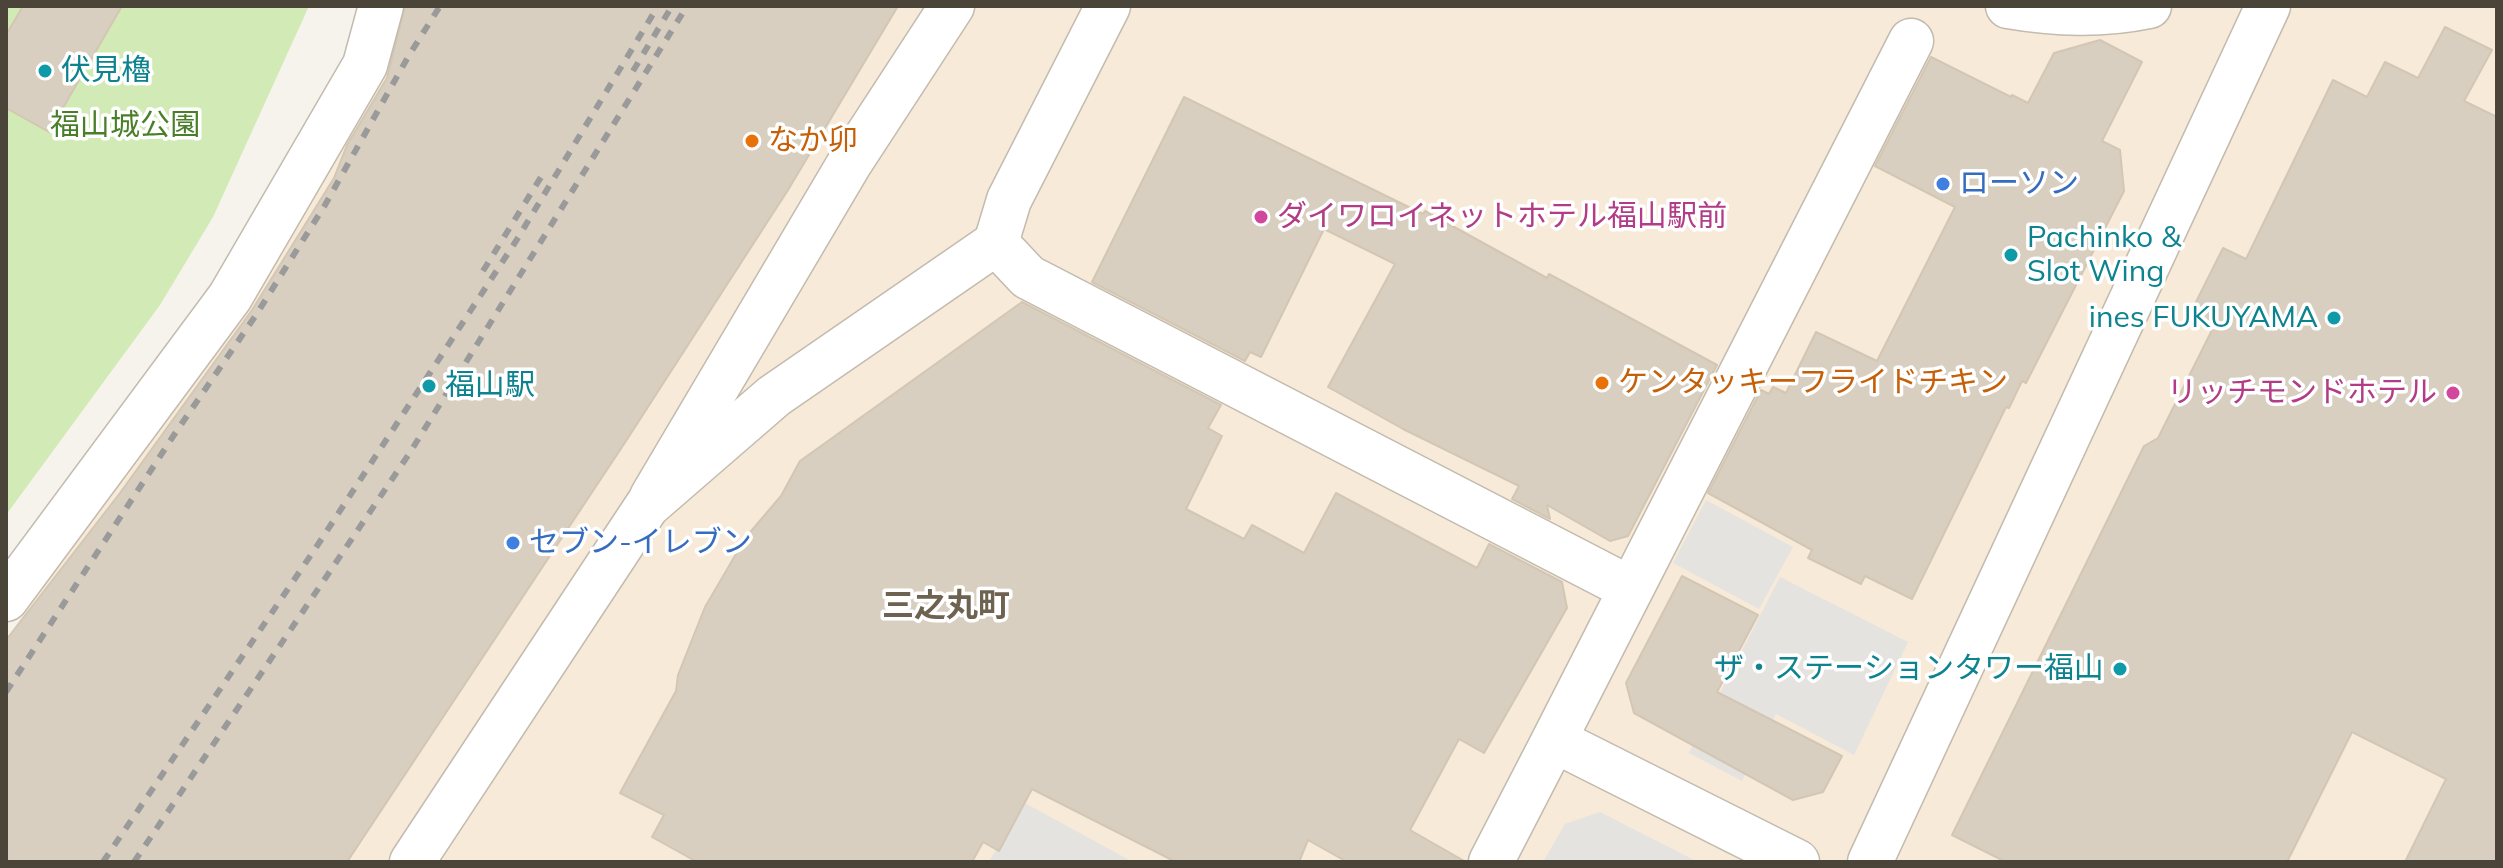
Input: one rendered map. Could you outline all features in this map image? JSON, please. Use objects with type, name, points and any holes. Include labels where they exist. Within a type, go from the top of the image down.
[{"type":"street","points":[[6,599],[230,297],[365,65],[381,6]]},
{"type":"street","points":[[412,862],[647,506],[849,164],[952,6]]},
{"type":"street","points":[[647,506],[774,396],[996,243],[1009,200],[1108,6]]},
{"type":"street","points":[[2008,6],[2055,14],[2120,12],[2149,6]]},
{"type":"street","points":[[1870,862],[2268,6]]},
{"type":"street","points":[[1491,862],[1911,41]]},
{"type":"street","points":[[996,243],[1028,277],[1631,589]]},
{"type":"street","points":[[1554,740],[1797,862]]},
{"type":"shaded area","points":[[366,6],[2497,6],[2497,862],[6,862],[6,641],[325,145]]},
{"type":"shaded area","points":[[1706,500],[1793,547],[1759,609],[1673,563]]},
{"type":"shaded area","points":[[1780,577],[1908,642],[1854,755],[1776,714],[1742,781],[1689,753]]},
{"type":"shaded area","points":[[1023,802],[1133,862],[989,862]]},
{"type":"shaded area","points":[[1600,812],[1698,862],[1543,862],[1565,824]]},
{"type":"green space","name":"福山城公園","points":[[6,6],[309,6],[213,217],[160,305],[6,515]]},
{"type":"building","name":"伏見櫓","points":[[23,6],[122,6],[49,132],[6,108],[6,35]]},
{"type":"building","name":"福山駅","points":[[405,6],[898,6],[788,190],[347,862],[6,862],[6,640],[120,493],[252,310],[334,178],[347,145],[387,78]]},
{"type":"building","points":[[2445,27],[2492,50],[2464,101],[2497,117],[2497,862],[2405,862],[2446,779],[2352,732],[2287,862],[2006,862],[1952,835],[2144,446],[2158,438],[2215,324],[2191,312],[2223,248],[2246,259],[2333,80],[2367,97],[2385,62],[2418,78]]},
{"type":"building","points":[[2100,40],[2142,62],[2102,141],[2120,150],[2124,191],[2026,383],[2022,381],[2009,408],[2006,407],[1912,599],[1865,576],[1861,584],[1808,558],[1812,550],[1708,493],[1761,390],[1769,394],[1773,387],[1786,393],[1816,332],[1877,361],[1955,207],[1875,166],[1931,57],[2028,103],[2054,53]]},
{"type":"building","points":[[1184,97],[1423,214],[1425,211],[1717,365],[1628,536],[1610,541],[1547,505],[1550,519],[1512,499],[1519,486],[1403,429],[1328,387],[1395,264],[1324,229],[1261,357],[1250,352],[1245,361],[1092,282]]},
{"type":"building","points":[[1022,302],[1221,405],[1208,428],[1222,436],[1186,509],[1244,539],[1252,525],[1304,553],[1336,493],[1477,568],[1489,544],[1562,582],[1567,608],[1484,753],[1459,739],[1410,830],[1466,862],[1347,862],[1308,840],[1299,862],[1176,862],[1032,789],[999,851],[983,842],[972,862],[697,862],[652,837],[664,815],[620,793],[676,691],[678,675],[705,607],[746,537],[781,496],[800,461]]},
{"type":"building","points":[[1682,576],[1758,615],[1717,692],[1842,756],[1823,792],[1793,800],[1634,713],[1626,683]]},
{"type":"railway","points":[[6,692],[256,315],[325,205],[440,6]]},
{"type":"railway","points":[[103,862],[317,546],[516,241],[658,6]]},
{"type":"railway","points":[[633,71],[672,6]]},
{"type":"railway","points":[[134,862],[409,454],[687,6]]},
{"type":"railway","points":[[483,271],[546,169]]},
{"type":"place","name":"伏見櫓","points":[[45,71]]},
{"type":"place","name":"なか卯","points":[[752,141]]},
{"type":"place","name":"ローソン","points":[[1943,184]]},
{"type":"place","name":"ダイワロイネットホテル福山駅前","points":[[1261,217]]},
{"type":"place","name":"Pachinko & Slot Wing","points":[[2011,255]]},
{"type":"place","name":"ines FUKUYAMA","points":[[2334,318]]},
{"type":"place","name":"ケンタッキーフライドチキン","points":[[1602,383]]},
{"type":"place","name":"福山駅","points":[[429,386]]},
{"type":"place","name":"リッチモンドホテル","points":[[2453,393]]},
{"type":"place","name":"セブン-イレブン","points":[[513,543]]},
{"type":"place","name":"ザ・ステーションタワー福山","points":[[2120,669]]},
{"type":"district","name":"三之丸町","points":[[946,606]]}]
